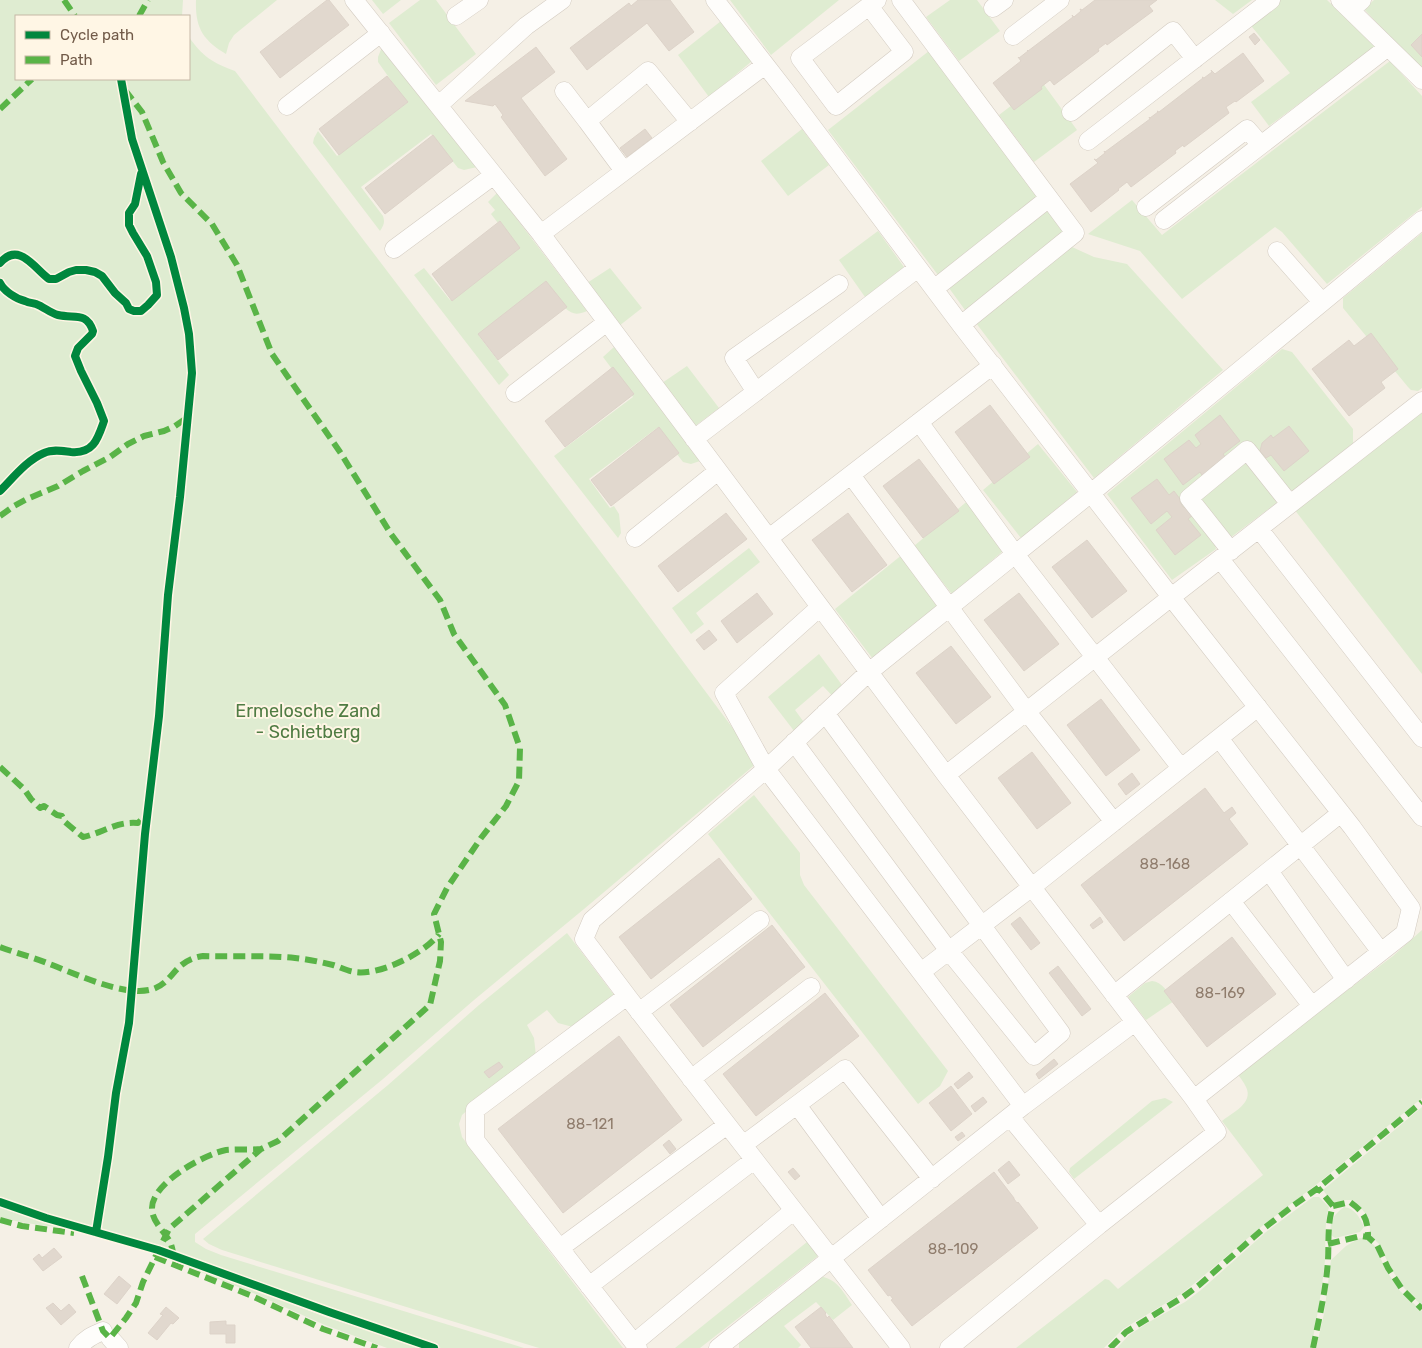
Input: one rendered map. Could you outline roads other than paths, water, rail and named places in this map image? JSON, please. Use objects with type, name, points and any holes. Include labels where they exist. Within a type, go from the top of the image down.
[{"type":"lane","points":[[354,0],[542,234],[946,776],[1194,1099],[1217,1132],[1099,1225],[949,1348]]},
{"type":"lane","points":[[456,16],[478,0]]},
{"type":"lane","points":[[715,0],[961,325],[1171,597],[1341,814],[1417,904],[1405,933],[1194,1099]]},
{"type":"lane","points":[[901,0],[1075,232],[961,325]]},
{"type":"lane","points":[[1013,36],[1060,0]]},
{"type":"lane","points":[[1088,141],[1271,0]]},
{"type":"lane","points":[[438,105],[526,26],[556,2]]},
{"type":"lane","points":[[873,3],[904,52],[836,106],[800,58],[873,3]]},
{"type":"lane","points":[[1351,3],[1388,47],[1422,80]]},
{"type":"lane","points":[[1071,112],[1173,31],[1195,58]]},
{"type":"lane","points":[[287,106],[381,33]]},
{"type":"lane","points":[[1164,220],[1388,47]]},
{"type":"lane","points":[[542,234],[765,64]]},
{"type":"lane","points":[[586,121],[648,71],[690,122]]},
{"type":"lane","points":[[564,91],[624,172]]},
{"type":"lane","points":[[1146,207],[1247,129],[1261,145]]},
{"type":"lane","points":[[394,249],[494,175]]},
{"type":"lane","points":[[934,289],[1049,198]]},
{"type":"lane","points":[[901,1348],[584,939],[592,920],[766,769],[869,672],[1422,220]]},
{"type":"lane","points":[[1277,251],[1322,302]]},
{"type":"lane","points":[[694,439],[918,268]]},
{"type":"lane","points":[[756,392],[734,358],[839,284]]},
{"type":"lane","points":[[515,393],[607,322]]},
{"type":"lane","points":[[769,538],[993,365]]},
{"type":"lane","points":[[946,776],[1422,401]]},
{"type":"lane","points":[[919,422],[1015,554],[1182,768]]},
{"type":"lane","points":[[1290,504],[1247,450],[1189,498],[1226,555],[1422,817]]},
{"type":"lane","points":[[635,538],[718,471]]},
{"type":"lane","points":[[851,475],[1027,712],[1114,822]]},
{"type":"lane","points":[[1259,529],[1422,738]]},
{"type":"lane","points":[[820,607],[724,693],[766,769],[921,972],[1016,1111],[1099,1225]]},
{"type":"lane","points":[[921,972],[1032,887],[1258,708]]},
{"type":"lane","points":[[794,742],[949,951],[1034,1056],[1061,1033],[825,713]]},
{"type":"lane","points":[[1219,738],[1381,952]]},
{"type":"lane","points":[[1114,995],[1341,814]]},
{"type":"lane","points":[[1269,871],[1346,980]]},
{"type":"lane","points":[[1231,901],[1312,1006]]},
{"type":"lane","points":[[639,1012],[760,920]]},
{"type":"lane","points":[[692,1080],[811,987]]},
{"type":"lane","points":[[627,996],[475,1110],[475,1140],[636,1345],[793,1210]]},
{"type":"lane","points":[[720,1347],[1016,1111],[1135,1022]]},
{"type":"lane","points":[[743,1146],[845,1069],[932,1179]]},
{"type":"lane","points":[[798,1104],[881,1220]]},
{"type":"lane","points":[[560,1248],[727,1125]]},
{"type":"lane","points":[[589,1286],[754,1160]]},
{"type":"lane","points":[[78,1348],[83,1341],[94,1334],[111,1339]]},
{"type":"park label","name":"Ermelosche Zand - Schietberg","points":[[308,721]]}]
